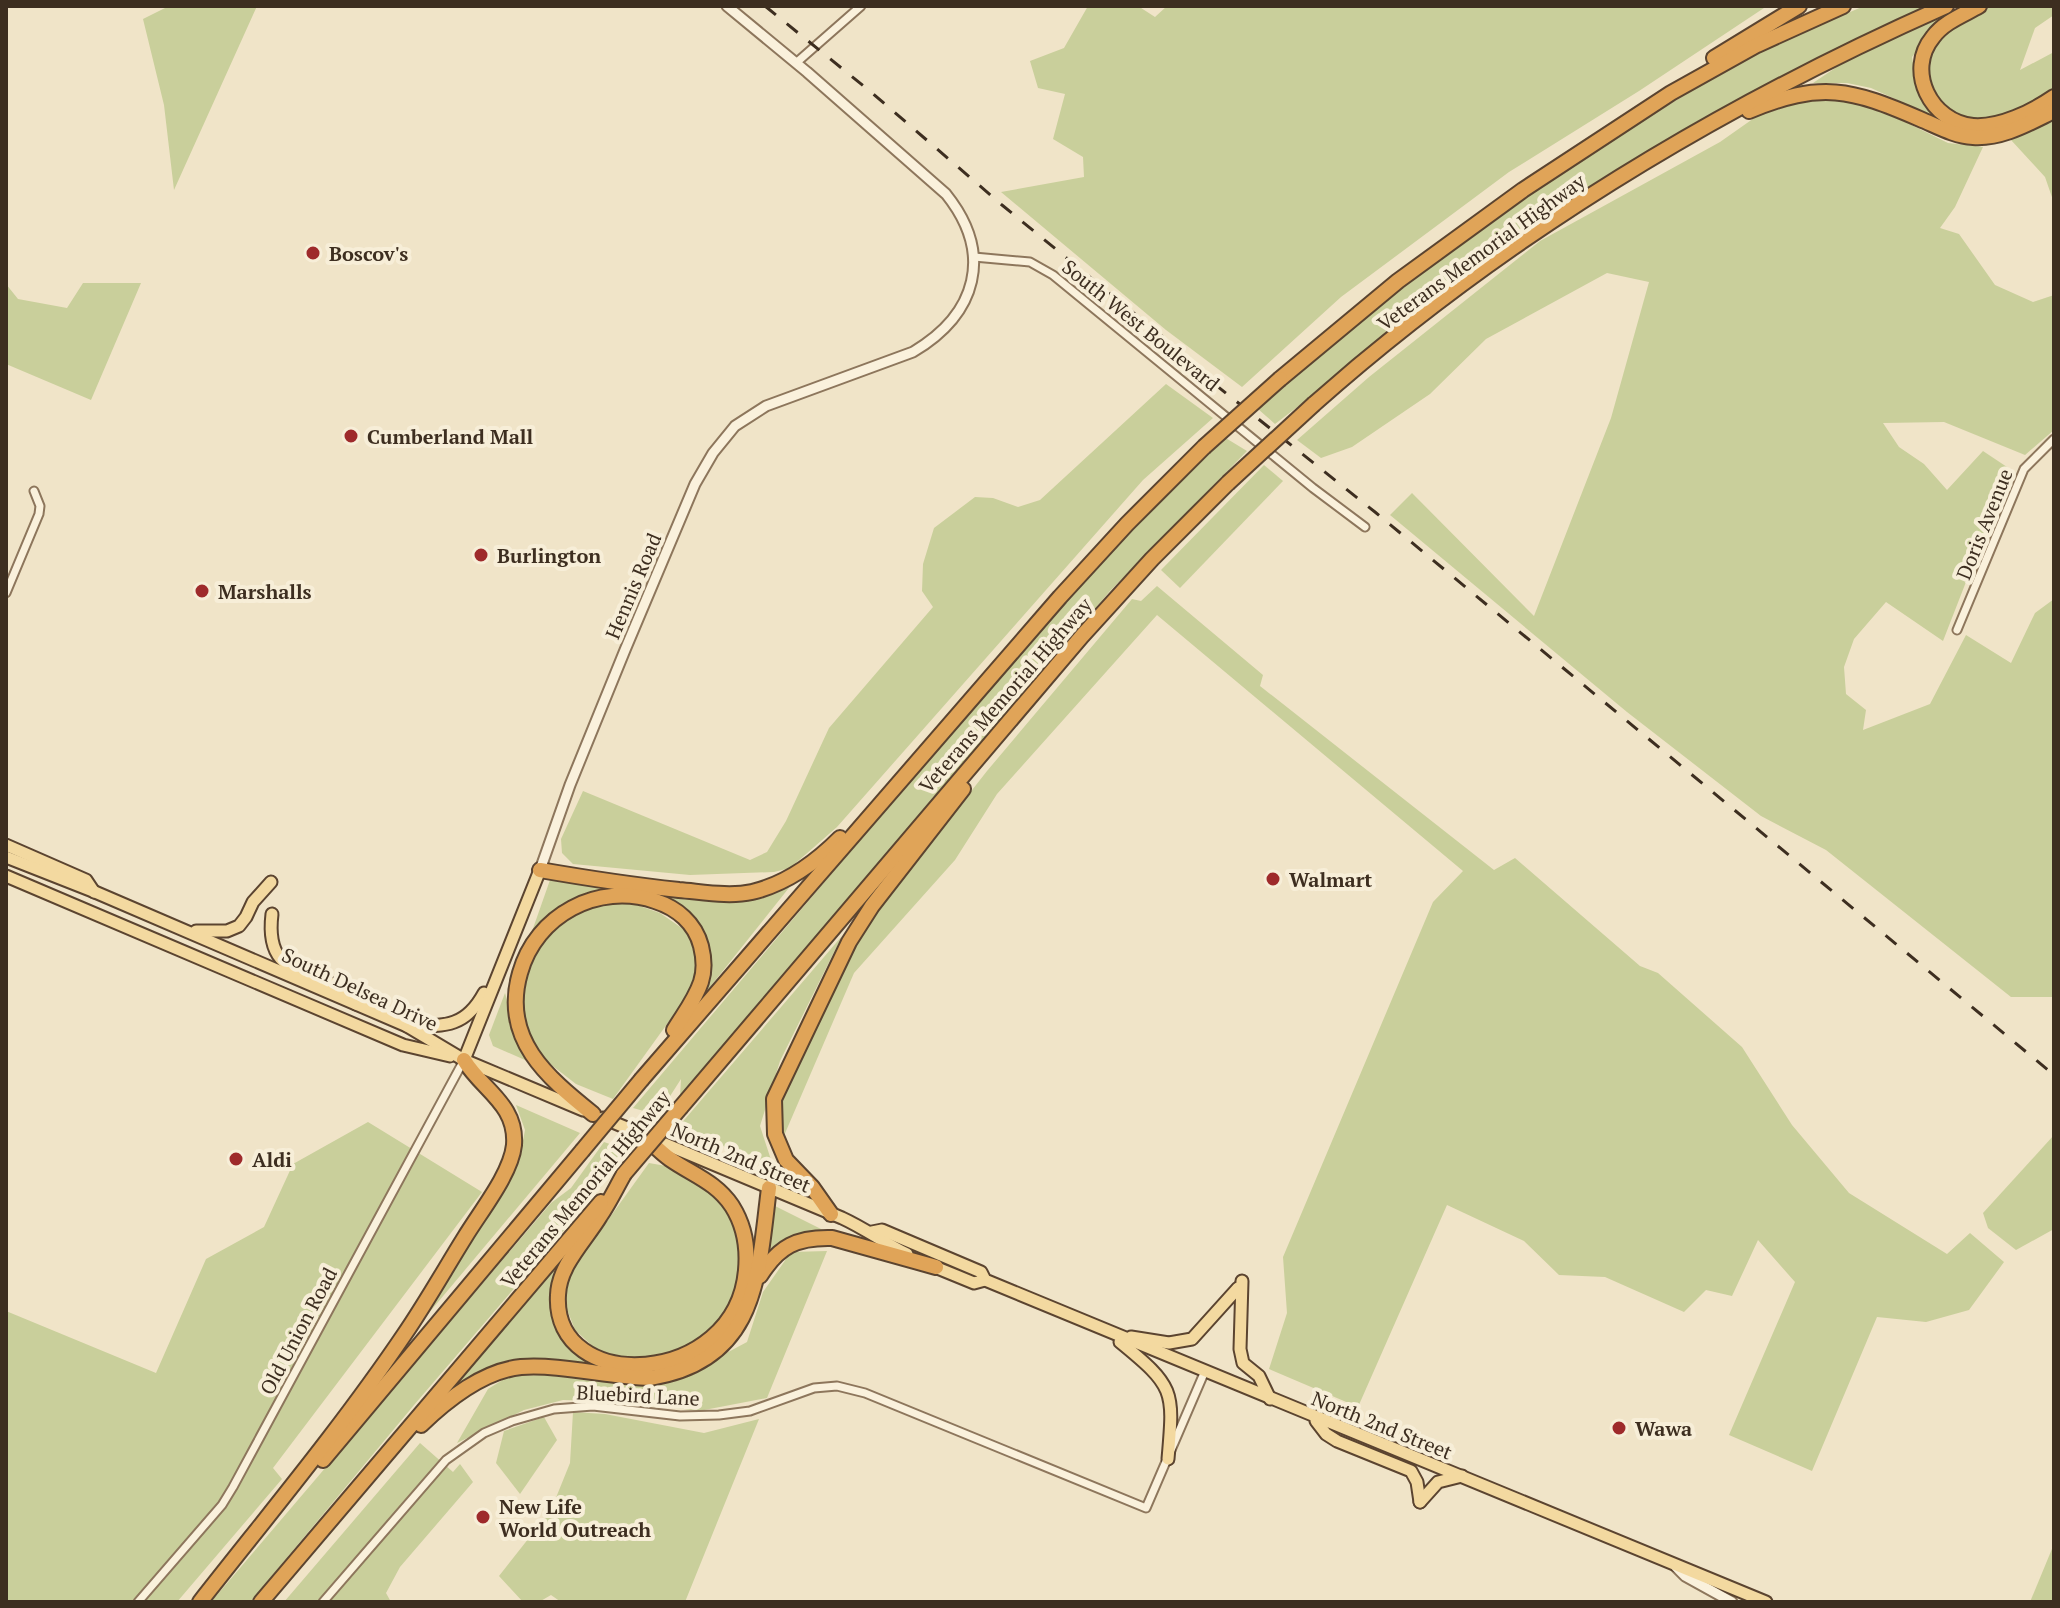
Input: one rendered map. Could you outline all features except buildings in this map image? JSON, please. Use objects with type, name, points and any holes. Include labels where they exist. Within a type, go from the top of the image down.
[{"type":"highway","points":[[1671,93],[1693,71],[1799,6]]},
{"type":"highway","name":"Veterans Memorial Highway","points":[[202,1602],[642,1079],[958,712],[1127,524],[1204,447],[1356,314],[1439,249],[1523,190],[1671,93],[1757,45],[1843,6]]},
{"type":"highway","name":"Veterans Memorial Highway","points":[[261,1602],[1057,664],[1120,593],[1228,483],[1314,404],[1417,319],[1502,256],[1672,146],[1809,70],[1946,6]]},
{"type":"highway","points":[[1979,6],[1941,28],[1925,50],[1922,80],[1934,107],[1961,124],[1982,126],[2026,113],[2054,97]]},
{"type":"highway","points":[[1672,146],[1750,111],[1802,93],[1840,91],[1863,96],[1956,134],[1973,137],[1998,135],[2054,111]]},
{"type":"highway","points":[[831,1214],[812,1187],[795,1172],[780,1147],[773,1113],[779,1083],[839,959],[861,923],[1057,664]]},
{"type":"highway","points":[[540,870],[630,885],[727,894],[750,892],[775,884],[808,865],[837,841],[958,712]]},
{"type":"highway","points":[[593,1114],[547,1073],[527,1048],[518,1025],[516,994],[526,954],[533,942],[551,923],[581,903],[610,896],[637,896],[673,909],[690,922],[700,940],[703,970],[697,991],[642,1079]]},
{"type":"highway","points":[[202,1602],[386,1360],[502,1177],[514,1146],[510,1119],[502,1102],[474,1076],[464,1060]]},
{"type":"highway","points":[[624,1174],[562,1274],[558,1295],[560,1314],[570,1337],[597,1357],[633,1366],[662,1364],[695,1351],[730,1317],[746,1277],[746,1246],[739,1218],[724,1196],[706,1179],[671,1160],[643,1135]]},
{"type":"highway","points":[[379,1462],[449,1401],[475,1383],[504,1371],[538,1367],[650,1378],[684,1369],[719,1347],[732,1333],[752,1300],[769,1188]]},
{"type":"highway","points":[[756,1283],[772,1258],[800,1240],[817,1238],[832,1238],[936,1267]]},
{"type":"main road","points":[[6,845],[86,880],[95,892]]},
{"type":"main road","name":"South Delsea Drive","points":[[6,857],[407,1026],[464,1060]]},
{"type":"main road","name":"Hennis Road","points":[[464,1060],[540,870]]},
{"type":"main road","name":"South Delsea Drive","points":[[6,876],[403,1045],[464,1060]]},
{"type":"main road","points":[[185,930],[216,933],[239,926],[253,902],[271,882]]},
{"type":"main road","points":[[272,914],[269,937],[274,952],[283,961],[347,991],[356,1004]]},
{"type":"main road","points":[[407,1026],[447,1025],[461,1020],[478,1003],[492,973],[502,962]]},
{"type":"main road","name":"North 2nd Street","points":[[464,1060],[831,1214],[872,1232],[878,1240],[974,1283],[985,1280],[1766,1602]]},
{"type":"main road","name":"North 2nd Street","points":[[872,1232],[882,1230],[951,1258],[981,1272],[985,1280]]},
{"type":"main road","points":[[1111,1334],[1169,1343],[1192,1339],[1240,1284],[1240,1349],[1243,1363],[1259,1376],[1270,1399]]},
{"type":"main road","points":[[1111,1334],[1154,1369],[1170,1394],[1172,1412],[1168,1459]]},
{"type":"main road","points":[[1313,1417],[1326,1434],[1337,1441],[1411,1471],[1417,1482],[1420,1502],[1438,1482],[1462,1476]]},
{"type":"street","points":[[727,6],[946,194],[962,216],[974,257]]},
{"type":"street","points":[[796,63],[861,6]]},
{"type":"street","name":"South West Boulevard","points":[[974,257],[1030,262],[1053,275],[1365,527]]},
{"type":"street","name":"Hennis Road","points":[[540,870],[570,785],[625,650],[695,484],[713,453],[735,426],[766,406],[913,352],[933,341],[949,326],[962,306],[971,281],[974,257]]},
{"type":"street","name":"Doris Avenue","points":[[1957,630],[2024,469],[2054,439]]},
{"type":"street","points":[[6,593],[39,514],[40,506],[34,491]]},
{"type":"street","name":"Old Union Road","points":[[138,1602],[232,1490],[464,1060]]},
{"type":"street","points":[[1168,1459],[1205,1371]]},
{"type":"street","name":"Bluebird Lane","points":[[323,1602],[446,1460],[498,1427],[526,1416],[566,1407],[608,1406],[680,1416],[719,1415],[750,1411],[814,1388],[837,1386],[865,1393],[1146,1508],[1168,1459]]},
{"type":"street","points":[[1670,1562],[1685,1576],[1732,1602]]},
{"type":"green space","points":[[169,6],[257,6],[174,190],[164,105],[143,19]]},
{"type":"green space","points":[[1088,6],[1138,6],[1155,17],[1167,6],[1767,6],[1509,172],[1341,297],[1242,387],[1166,330],[1001,192],[1084,177],[1083,157],[1053,139],[1065,94],[1038,88],[1030,61],[1064,48]]},
{"type":"green space","points":[[1864,6],[1936,6],[1851,43],[1696,122],[1529,230],[1275,424],[1258,409],[1320,351],[1543,181],[1751,55]]},
{"type":"green space","points":[[1992,6],[2054,6],[2054,15],[2035,28],[2020,70],[2054,52],[2054,90],[2004,116],[1987,119],[1959,117],[1938,101],[1929,80],[1928,58],[1944,32]]},
{"type":"green space","points":[[1943,15],[1912,57],[1918,92],[1941,120],[1871,88],[1847,83],[1813,83],[1865,48]]},
{"type":"green space","points":[[1816,97],[1873,106],[1948,143],[1983,147],[1955,207],[1940,228],[1959,234],[1995,285],[2033,302],[2054,295],[2054,430],[2025,455],[1944,422],[1883,423],[1899,447],[1924,464],[1947,490],[1983,451],[2010,469],[1943,641],[1886,602],[1854,639],[1844,667],[1846,694],[1866,710],[1863,730],[1930,704],[1966,635],[2011,663],[2035,613],[2054,599],[2054,997],[2011,997],[1826,850],[1761,816],[1627,712],[1390,515],[1412,493],[1534,616],[1611,418],[1649,282],[1607,273],[1486,339],[1430,394],[1352,447],[1321,458],[1297,440],[1369,377],[1540,241],[1720,142],[1757,116]]},
{"type":"green space","points":[[2054,116],[2054,203],[2045,177],[2011,140]]},
{"type":"green space","points":[[83,283],[141,283],[91,400],[6,364],[6,284],[18,299],[67,308]]},
{"type":"green space","points":[[1166,384],[1213,418],[1143,480],[837,827],[790,868],[774,872],[690,875],[573,864],[562,853],[561,839],[583,791],[750,860],[767,852],[786,821],[829,728],[933,607],[922,591],[923,564],[934,528],[975,497],[993,498],[1018,507],[1040,500]]},
{"type":"green space","points":[[1224,437],[1247,451],[1110,591],[680,1097],[681,1079],[658,1115],[633,1108],[988,689],[1168,490]]},
{"type":"green space","points":[[1264,465],[1283,481],[1180,588],[1161,570]]},
{"type":"green space","points":[[1157,586],[1263,675],[1260,686],[1494,870],[1515,858],[1640,966],[1658,973],[1742,1047],[1792,1125],[1849,1193],[1947,1254],[1970,1233],[2004,1262],[1969,1310],[1926,1322],[1877,1317],[1812,1471],[1729,1435],[1795,1282],[1758,1240],[1732,1296],[1706,1290],[1684,1312],[1605,1277],[1559,1275],[1524,1241],[1447,1205],[1358,1407],[1269,1369],[1287,1313],[1283,1257],[1433,902],[1463,871],[1157,615],[997,794],[955,860],[854,973],[783,1138],[781,1102],[804,1046],[859,937],[891,888],[910,869],[987,771],[1132,599],[1141,601]]},
{"type":"green space","points":[[550,880],[610,888],[561,904],[530,937]]},
{"type":"green space","points":[[792,884],[706,992],[709,956],[704,932],[688,913],[659,892],[752,900]]},
{"type":"green space","points":[[601,901],[631,903],[660,913],[686,931],[698,954],[693,988],[613,1099],[576,1084],[536,1053],[525,1027],[520,990],[533,952],[571,912]]},
{"type":"green space","points":[[842,936],[780,1061],[760,1126],[774,1169],[679,1126]]},
{"type":"green space","points":[[505,993],[525,1060],[493,1046],[489,1035]]},
{"type":"green space","points":[[516,1105],[580,1133],[428,1314],[519,1162],[525,1130]]},
{"type":"green space","points":[[368,1122],[482,1192],[273,1468],[282,1479],[177,1602],[6,1602],[6,1311],[156,1373],[206,1259],[264,1227],[293,1164]]},
{"type":"green space","points":[[2054,1135],[2054,1229],[2016,1250],[1988,1228],[1983,1213]]},
{"type":"green space","points":[[604,1142],[630,1151],[603,1179],[608,1179],[250,1602],[211,1602],[551,1203],[571,1188]]},
{"type":"green space","points":[[649,1163],[666,1166],[717,1193],[735,1229],[742,1268],[731,1302],[710,1333],[675,1351],[635,1359],[598,1351],[575,1330],[563,1299],[569,1274]]},
{"type":"green space","points":[[773,1205],[823,1230],[788,1238],[768,1251]]},
{"type":"green space","points":[[827,1251],[767,1398],[699,1411],[629,1402],[563,1400],[524,1410],[457,1443],[488,1389],[509,1376],[547,1375],[618,1382],[674,1381],[747,1342],[763,1292],[791,1252]]},
{"type":"green space","points":[[554,1267],[558,1331],[594,1367],[554,1359],[505,1361],[447,1391]]},
{"type":"green space","points":[[573,1412],[605,1414],[704,1433],[759,1419],[685,1602],[561,1602],[551,1595],[539,1602],[523,1602],[499,1576],[551,1510],[570,1463]]},
{"type":"green space","points":[[544,1417],[557,1440],[520,1494],[496,1463],[504,1431]]},
{"type":"green space","points":[[420,1443],[453,1472],[460,1464],[473,1482],[400,1567],[386,1593],[391,1602],[284,1602]]},
{"type":"green space","points":[[2054,1544],[2054,1602],[2030,1602]]},
{"type":"railway","points":[[765,6],[1163,337],[1207,378],[1375,512],[2054,1075]]},
{"type":"place","name":"Boscov's","points":[[313,253]]},
{"type":"place","name":"Cumberland Mall","points":[[351,436]]},
{"type":"place","name":"Burlington","points":[[481,555]]},
{"type":"place","name":"Marshalls","points":[[202,591]]},
{"type":"place","name":"Walmart","points":[[1273,879]]},
{"type":"place","name":"Aldi","points":[[236,1159]]},
{"type":"place","name":"Wawa","points":[[1619,1428]]},
{"type":"place","name":"New Life World Outreach","points":[[483,1517]]}]
